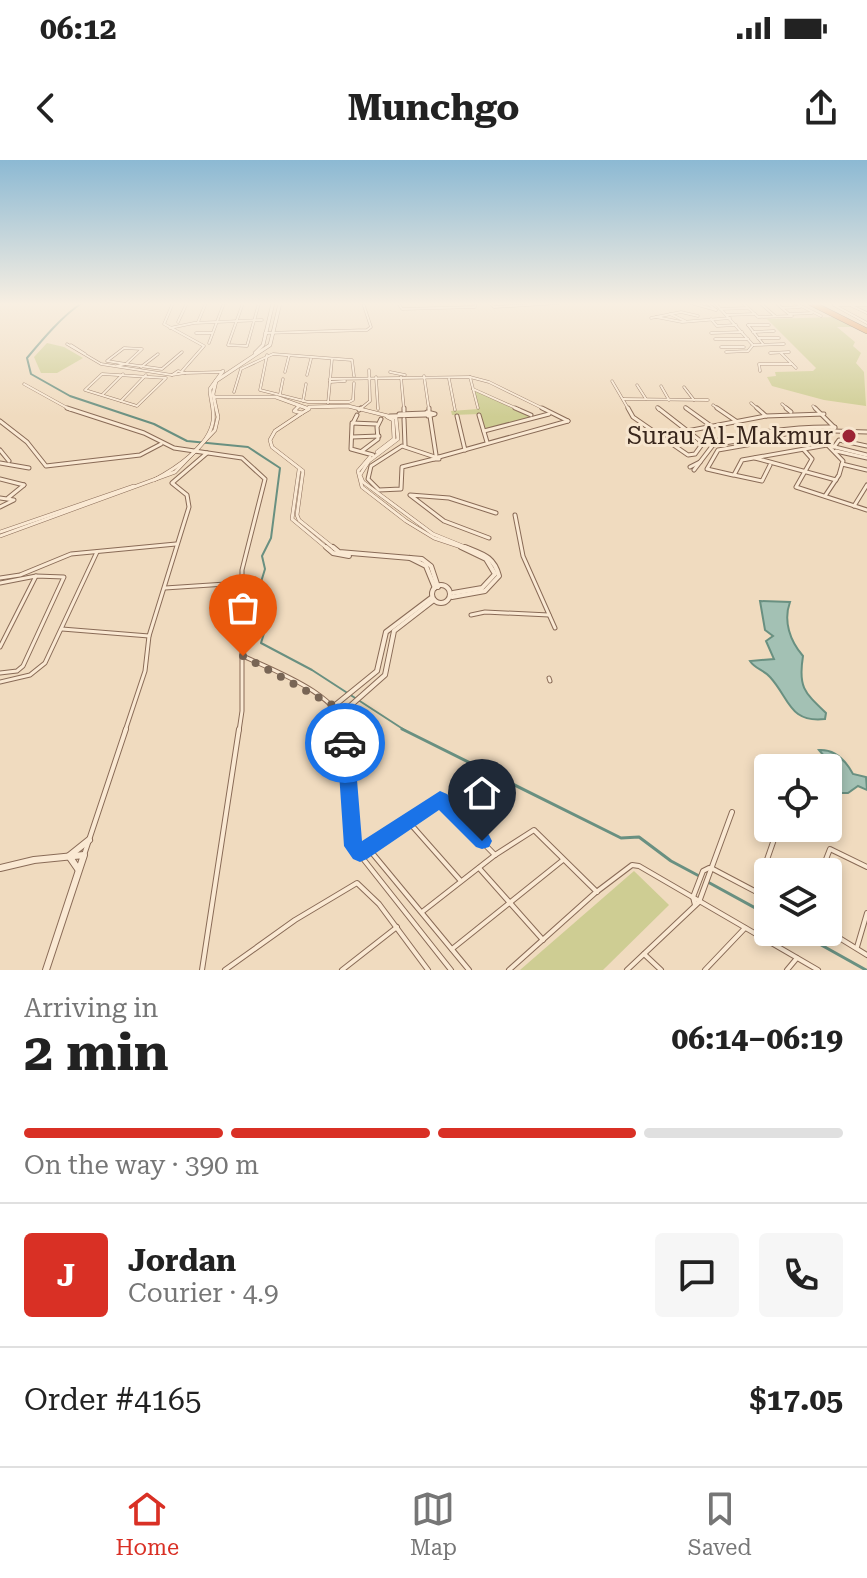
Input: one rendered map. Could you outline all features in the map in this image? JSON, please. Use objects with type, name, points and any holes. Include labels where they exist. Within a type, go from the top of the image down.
[{"type":"street","points":[[184,373],[204,346],[194,341]]},
{"type":"street","points":[[203,341],[210,341]]},
{"type":"street","points":[[229,341],[228,345],[247,346],[248,341]]},
{"type":"street","points":[[46,970],[145,671],[149,636],[190,500],[172,483],[207,439],[213,423],[208,399],[212,381],[221,372],[259,350],[262,341]]},
{"type":"street","points":[[207,439],[215,430],[218,417],[214,398],[216,381],[221,375],[267,349],[270,341]]},
{"type":"street","points":[[750,341],[753,345]]},
{"type":"street","points":[[759,341],[763,345]]},
{"type":"street","points":[[753,345],[783,344],[789,352],[770,353]]},
{"type":"street","points":[[137,374],[95,362],[65,345],[96,361],[117,366],[162,369],[182,352]]},
{"type":"street","points":[[726,352],[748,351],[753,345]]},
{"type":"street","points":[[721,347],[744,347]]},
{"type":"street","points":[[126,366],[142,349],[124,348],[107,361],[126,366],[173,374]]},
{"type":"street","points":[[781,353],[796,368]]},
{"type":"street","points":[[141,367],[158,354]]},
{"type":"street","points":[[285,372],[289,356]]},
{"type":"street","points":[[234,392],[241,369],[265,357],[354,360],[353,401],[303,401],[258,389],[265,357]]},
{"type":"street","points":[[307,375],[311,359]]},
{"type":"street","points":[[328,403],[332,359]]},
{"type":"street","points":[[760,371],[759,364],[792,364]]},
{"type":"street","points":[[369,370],[370,401],[352,423],[351,449],[373,455]]},
{"type":"street","points":[[146,374],[166,378],[140,406],[85,390],[102,374],[221,372]]},
{"type":"street","points":[[390,372],[408,376]]},
{"type":"street","points":[[184,373],[207,376],[212,381]]},
{"type":"street","points":[[102,395],[123,374]]},
{"type":"street","points":[[120,401],[146,374]]},
{"type":"street","points":[[424,376],[436,456]]},
{"type":"street","points":[[376,377],[378,409]]},
{"type":"street","points":[[401,377],[404,411]]},
{"type":"street","points":[[330,380],[470,377],[501,387],[568,421],[402,467],[401,489],[379,490],[368,479],[368,470],[403,446]]},
{"type":"street","points":[[470,377],[478,408]]},
{"type":"street","points":[[280,394],[283,379]]},
{"type":"street","points":[[449,379],[455,410]]},
{"type":"street","points":[[612,381],[633,417],[685,454],[697,453],[703,443]]},
{"type":"street","points":[[24,384],[71,410],[144,433],[162,443],[242,458],[265,479],[241,583],[242,711],[202,970]]},
{"type":"street","points":[[303,401],[306,384]]},
{"type":"street","points":[[637,385],[647,399]]},
{"type":"street","points":[[661,386],[669,400]]},
{"type":"street","points":[[684,387],[694,400]]},
{"type":"street","points":[[473,389],[531,415]]},
{"type":"street","points":[[208,399],[260,395],[309,408]]},
{"type":"street","points":[[214,398],[268,398],[288,403],[297,411]]},
{"type":"street","points":[[623,399],[708,400]]},
{"type":"street","points":[[751,403],[766,416]]},
{"type":"street","points":[[782,404],[793,413]]},
{"type":"street","points":[[713,405],[737,421]]},
{"type":"street","points":[[297,411],[299,406]]},
{"type":"street","points":[[813,406],[837,429]]},
{"type":"street","points":[[428,414],[400,418],[343,407],[309,408],[297,411],[269,435],[267,442],[299,470],[292,515],[294,521],[333,553],[408,558],[420,562],[426,566],[436,587]]},
{"type":"street","points":[[657,407],[663,415],[703,443],[777,429],[867,432]]},
{"type":"street","points":[[685,407],[712,426]]},
{"type":"street","points":[[352,423],[378,424],[386,416],[428,414]]},
{"type":"street","points":[[484,431],[549,414]]},
{"type":"street","points":[[687,431],[766,416],[824,414]]},
{"type":"street","points":[[479,415],[488,444]]},
{"type":"street","points":[[386,416],[393,420],[394,439],[358,469],[357,477],[362,487],[431,536],[484,557],[495,574],[490,584],[452,595],[444,602],[432,599]]},
{"type":"street","points":[[457,416],[465,450]]},
{"type":"street","points":[[400,418],[403,446]]},
{"type":"street","points":[[400,418],[398,439],[365,465],[360,475],[363,482],[433,534],[483,552],[499,570],[499,576],[490,589],[480,594],[452,595]]},
{"type":"street","points":[[0,421],[27,442],[46,466],[140,455],[162,443]]},
{"type":"street","points":[[378,424],[379,436]]},
{"type":"street","points":[[692,468],[713,445],[837,429]]},
{"type":"street","points":[[814,431],[833,449],[867,456]]},
{"type":"street","points":[[770,465],[762,481],[707,469],[718,450],[814,431]]},
{"type":"street","points":[[352,437],[379,436]]},
{"type":"street","points":[[362,451],[379,436]]},
{"type":"street","points":[[833,449],[839,440],[867,446]]},
{"type":"street","points":[[734,475],[742,460],[827,445]]},
{"type":"street","points":[[403,446],[436,456]]},
{"type":"street","points":[[803,448],[812,459],[796,487],[867,510]]},
{"type":"street","points":[[833,449],[842,464],[867,470]]},
{"type":"street","points":[[0,450],[9,461]]},
{"type":"street","points":[[1,532],[163,479],[200,451]]},
{"type":"street","points":[[1,532],[156,479],[200,451]]},
{"type":"street","points":[[755,458],[770,465],[836,480]]},
{"type":"street","points":[[0,463],[29,468]]},
{"type":"street","points":[[825,496],[842,464]]},
{"type":"street","points":[[0,479],[24,485],[8,498]]},
{"type":"street","points":[[854,506],[867,485]]},
{"type":"street","points":[[489,538],[455,527],[410,495],[449,498],[496,513]]},
{"type":"street","points":[[0,498],[14,500],[0,507]]},
{"type":"street","points":[[515,515],[523,556],[555,628]]},
{"type":"street","points":[[1,583],[6,578],[60,557],[176,544]]},
{"type":"street","points":[[0,682],[30,675],[45,663],[97,552]]},
{"type":"street","points":[[0,673],[17,671],[23,666],[64,577],[36,576],[1,583]]},
{"type":"street","points":[[0,647],[36,576]]},
{"type":"street","points":[[163,588],[241,583]]},
{"type":"street","points":[[432,599],[430,592],[436,587],[445,587],[452,595]]},
{"type":"street","points":[[334,706],[346,703],[385,675],[394,631],[432,599]]},
{"type":"street","points":[[471,615],[485,612],[549,615]]},
{"type":"street","points":[[62,629],[149,636]]},
{"type":"street","points":[[243,656],[334,706],[341,714],[344,720],[353,846],[451,970]]},
{"type":"street","points":[[341,714],[346,703]]},
{"type":"street","points":[[360,853],[440,799],[495,855]]},
{"type":"street","points":[[627,970],[699,901],[732,812]]},
{"type":"street","points":[[407,820],[461,881]]},
{"type":"street","points":[[422,912],[495,855],[534,830],[597,892]]},
{"type":"street","points":[[69,856],[89,840]]},
{"type":"street","points":[[368,848],[469,970]]},
{"type":"street","points":[[825,858],[827,851],[835,851],[867,867]]},
{"type":"street","points":[[0,868],[84,855]]},
{"type":"street","points":[[69,856],[79,870]]},
{"type":"street","points":[[452,949],[563,860]]},
{"type":"street","points":[[509,970],[632,865],[694,894],[699,901],[818,970]]},
{"type":"street","points":[[479,868],[543,940]]},
{"type":"street","points":[[708,870],[754,890]]},
{"type":"street","points":[[694,894],[708,870]]},
{"type":"street","points":[[225,970],[295,920],[357,883],[379,904],[428,970]]},
{"type":"street","points":[[857,947],[865,932],[867,913]]},
{"type":"street","points":[[342,970],[397,927]]},
{"type":"street","points":[[705,970],[745,928]]},
{"type":"street","points":[[842,939],[867,955]]},
{"type":"street","points":[[644,954],[661,970]]},
{"type":"street","points":[[787,970],[797,958]]},
{"type":"shaded area","points":[[789,341],[854,341],[853,346],[861,353],[856,363],[864,372],[866,406],[824,400],[772,386],[767,377],[776,376],[775,372],[813,371],[816,368]]},
{"type":"shaded area","points":[[47,343],[64,347],[83,358],[57,373],[41,373],[34,357]]},
{"type":"shaded area","points":[[473,390],[530,417],[484,429],[480,414],[452,415],[451,411],[478,409]]},
{"type":"shaded area","points":[[760,601],[790,602],[788,623],[794,644],[803,656],[802,682],[808,694],[826,713],[825,719],[813,719],[797,713],[770,677],[750,661],[774,659],[766,641],[773,636],[765,630]]},
{"type":"shaded area","points":[[842,759],[853,774],[866,777],[867,790],[858,786],[848,793],[842,793]]},
{"type":"shaded area","points":[[634,871],[669,905],[603,970],[520,970]]},
{"type":"waterway","points":[[42,341],[27,358],[31,374],[70,396],[154,424],[187,441],[248,447],[280,468],[271,538],[262,556],[265,569],[261,582],[266,627],[261,643],[312,670],[406,731]]},
{"type":"waterway","points":[[402,729],[406,731]]},
{"type":"waterway","points":[[406,731],[621,838],[639,837],[671,861],[701,877]]},
{"type":"waterway","points":[[706,881],[754,907]]},
{"type":"waterway","points":[[823,946],[866,970]]},
{"type":"way so far","points":[[243,656],[334,706],[344,720],[345,743]]},
{"type":"place","name":"Surau Al-Makmur","points":[[849,436]]},
{"type":"route","points":[[345,743],[353,846],[360,853],[440,799],[482,841]]}]
